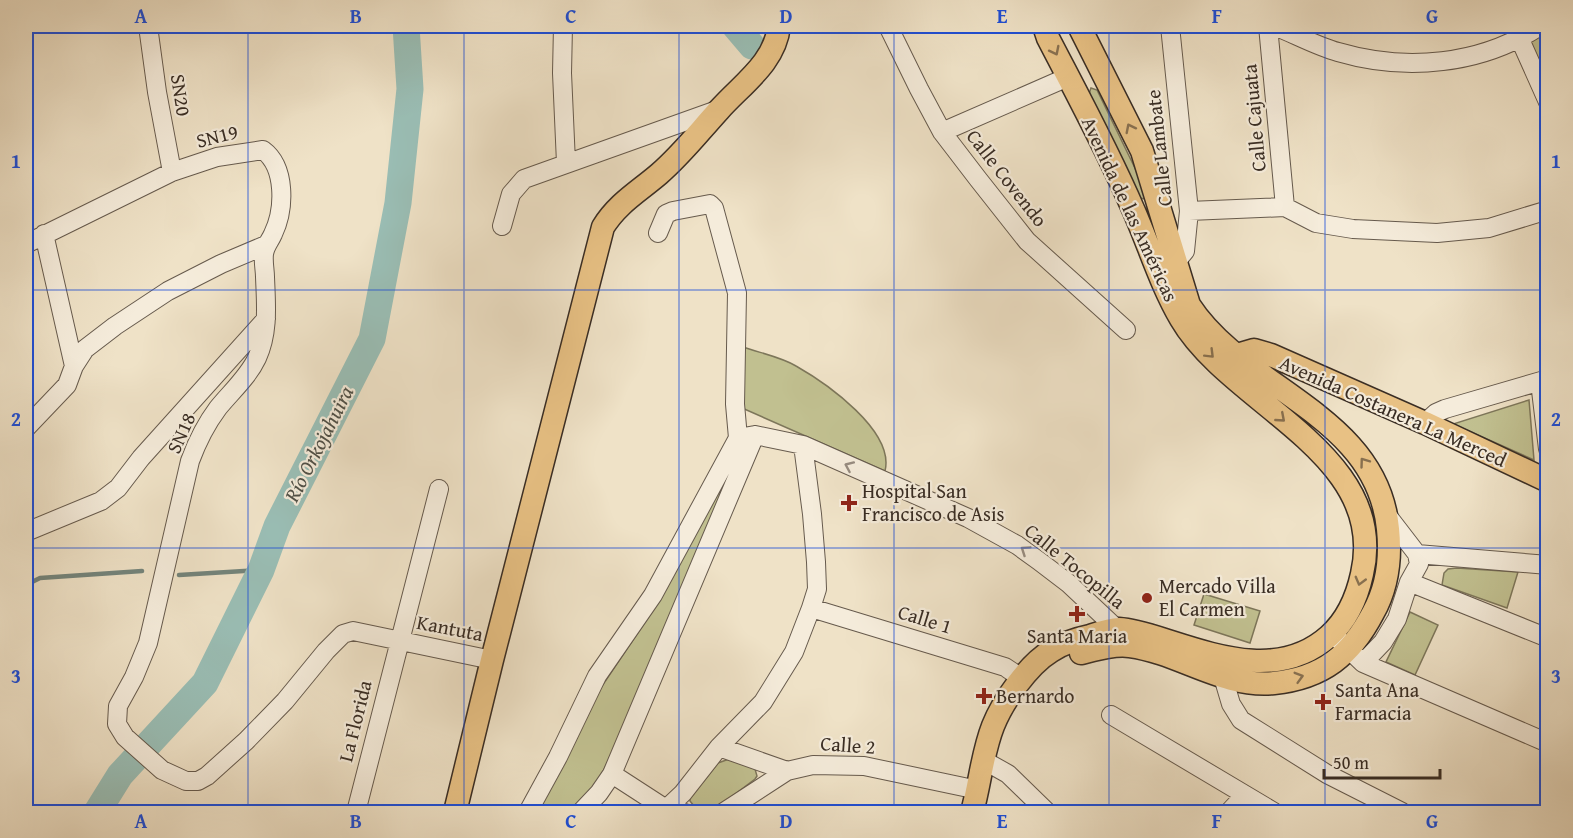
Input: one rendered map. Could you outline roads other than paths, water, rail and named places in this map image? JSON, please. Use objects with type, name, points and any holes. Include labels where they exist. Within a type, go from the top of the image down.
[{"type":"main road","points":[[455,813],[603,227],[613,212],[694,141],[720,109],[753,76],[769,56],[778,36],[779,26]]},
{"type":"main road","name":"Avenida de las Américas","points":[[1044,26],[1132,207],[1189,305],[1202,323],[1237,355],[1333,427],[1353,447],[1371,471],[1387,515],[1390,542],[1385,584],[1356,657],[1298,678],[1266,672]]},
{"type":"main road","name":"Avenida de las Américas","points":[[1079,26],[1142,151],[1167,266],[1181,318],[1196,340],[1236,380],[1327,459],[1347,483],[1360,512],[1366,540],[1365,562],[1352,607],[1332,633],[1314,648],[1291,657],[1266,672]]},
{"type":"main road","points":[[1068,76],[1097,62]]},
{"type":"main road","name":"Avenida Costanera La Merced","points":[[1237,355],[1254,350],[1271,355],[1425,423],[1548,481]]},
{"type":"main road","points":[[1236,380],[1250,378],[1270,381]]},
{"type":"main road","points":[[972,813],[983,760],[994,725],[1006,702],[1023,679],[1038,660],[1051,651],[1069,641],[1117,629],[1145,634],[1225,668]]},
{"type":"main road","points":[[1023,679],[1046,671],[1080,653],[1104,647],[1129,646],[1225,668],[1266,672]]},
{"type":"street","name":"SN20","points":[[148,26],[157,92],[172,172]]},
{"type":"street","points":[[563,26],[566,163]]},
{"type":"street","name":"Calle Covendo","points":[[888,26],[942,132],[978,179],[1027,241],[1126,330]]},
{"type":"street","name":"Calle Lambate","points":[[1167,266],[1185,251],[1189,211],[1170,26]]},
{"type":"street","name":"Calle Cajuata","points":[[1268,26],[1285,207]]},
{"type":"street","points":[[1274,26],[1337,52],[1392,63],[1436,63],[1474,55],[1517,32],[1540,26]]},
{"type":"street","points":[[1517,32],[1548,102]]},
{"type":"street","points":[[942,132],[1068,76]]},
{"type":"street","points":[[502,225],[512,194],[524,179],[720,109]]},
{"type":"street","name":"SN19","points":[[26,244],[172,172],[217,157],[254,150],[263,150],[271,156]]},
{"type":"street","name":"SN18","points":[[125,737],[117,724],[118,706],[134,677],[147,643],[190,461],[197,441],[216,411],[256,360],[264,339],[266,319],[264,256],[266,245],[273,234],[280,211],[281,188],[278,169],[271,156]]},
{"type":"street","points":[[581,813],[612,774],[746,436],[735,404],[737,292],[714,208],[710,204],[666,214],[658,233]]},
{"type":"street","points":[[1189,211],[1285,207],[1316,223],[1353,229],[1437,233],[1489,228],[1548,210]]},
{"type":"street","points":[[44,234],[74,366]]},
{"type":"street","points":[[26,428],[67,385],[74,366],[85,349],[115,326],[168,291],[221,264],[266,245]]},
{"type":"street","points":[[26,532],[100,501],[118,488],[141,458],[266,319]]},
{"type":"street","points":[[1425,423],[1436,413],[1445,409],[1544,381],[1548,449]]},
{"type":"street","points":[[528,813],[597,676],[653,595],[746,436]]},
{"type":"street","name":"Calle Tocopilla","points":[[746,436],[803,445],[968,518],[1017,545],[1068,584],[1117,629]]},
{"type":"street","points":[[612,774],[674,811],[683,793],[719,747],[763,702],[794,652],[817,589],[812,514],[803,445]]},
{"type":"street","name":"La Florida","points":[[356,813],[398,641],[439,489]]},
{"type":"street","points":[[1356,657],[1383,642],[1397,619],[1419,564],[1417,554],[1387,515]]},
{"type":"street","points":[[1417,554],[1548,565]]},
{"type":"street","points":[[1410,582],[1548,638]]},
{"type":"street","name":"Calle 1","points":[[811,608],[1005,667],[1023,679]]},
{"type":"street","name":"Kantuta","points":[[125,737],[162,770],[186,781],[198,781],[207,776],[246,741],[278,709],[343,634],[353,631],[363,632],[492,660]]},
{"type":"street","points":[[1332,633],[1356,657],[1548,742]]},
{"type":"street","points":[[1225,668],[1231,704],[1241,720],[1327,774],[1402,813]]},
{"type":"street","points":[[1111,715],[1274,813]]},
{"type":"street","points":[[719,747],[787,771]]},
{"type":"street","points":[[983,760],[1008,774],[1047,813]]},
{"type":"street","name":"Calle 2","points":[[787,771],[813,765],[864,766],[978,790]]},
{"type":"street","points":[[724,813],[787,771]]},
{"type":"street","points":[[1229,813],[1244,796]]},
{"type":"waterway","name":"Río Orkojahuira","points":[[97,812],[120,775],[205,683],[261,570],[277,526],[372,339],[398,203],[410,89],[406,26]]},
{"type":"waterway","points":[[735,26],[752,46]]},
{"type":"waterway","points":[[179,575],[261,570]]},
{"type":"waterway","points":[[26,585],[40,578],[142,571]]},
{"type":"place","name":"Hospital San Francisco de Asis","points":[[849,503]]},
{"type":"place","name":"Mercado Villa El Carmen","points":[[1147,598]]},
{"type":"place","name":"Santa Maria","points":[[1077,614]]},
{"type":"place","name":"Bernardo","points":[[984,696]]},
{"type":"place","name":"Santa Ana Farmacia","points":[[1323,702]]}]
